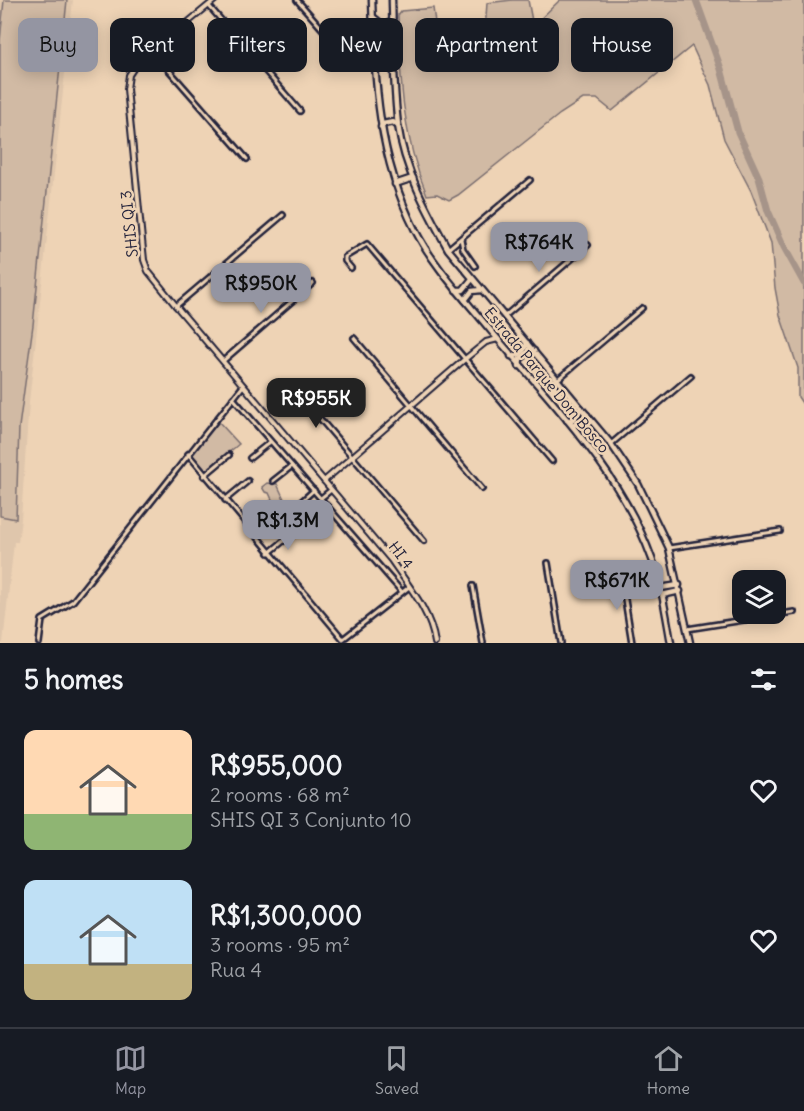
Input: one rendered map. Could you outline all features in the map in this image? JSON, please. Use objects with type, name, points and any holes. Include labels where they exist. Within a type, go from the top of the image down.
[{"type":"main road","name":"Estrada Parque Dom Bosco","points":[[372,0],[373,17]]},
{"type":"main road","name":"Estrada Parque Dom Bosco","points":[[392,0],[392,18]]},
{"type":"main road","name":"Estrada Parque Dom Bosco","points":[[375,72],[380,130],[395,184],[415,229],[433,260],[456,290],[519,366],[573,426],[626,500],[647,546],[662,595],[671,643]]},
{"type":"main road","name":"Estrada Parque Dom Bosco","points":[[394,72],[398,126],[413,177],[448,249],[611,444],[646,496],[669,548],[690,643]]},
{"type":"main road","points":[[380,130],[383,124],[395,122],[398,126]]},
{"type":"main road","points":[[395,184],[413,177]]},
{"type":"main road","points":[[456,290],[463,290],[471,283],[471,278]]},
{"type":"main road","points":[[467,303],[466,297],[472,291],[481,290]]},
{"type":"main road","points":[[511,356],[518,355],[525,350],[526,343]]},
{"type":"main road","points":[[519,366],[520,359],[534,351]]},
{"type":"main road","points":[[567,420],[573,420],[580,414],[581,408]]},
{"type":"main road","points":[[573,426],[587,415]]},
{"type":"main road","points":[[660,588],[679,585]]},
{"type":"main road","points":[[662,595],[680,591]]},
{"type":"street","name":"SHIS QI 3","points":[[194,18],[215,0]]},
{"type":"street","points":[[297,0],[319,25]]},
{"type":"street","points":[[209,6],[300,111]]},
{"type":"street","name":"SHIS QI 3","points":[[131,72],[127,81],[141,246],[148,271],[332,489]]},
{"type":"street","points":[[171,72],[247,159]]},
{"type":"street","points":[[448,249],[530,180]]},
{"type":"street","points":[[176,306],[283,215]]},
{"type":"street","points":[[461,238],[463,249],[475,266]]},
{"type":"street","points":[[351,268],[344,259],[367,244],[552,461]]},
{"type":"street","points":[[504,317],[588,245]]},
{"type":"street","points":[[223,361],[313,283]]},
{"type":"street","points":[[557,380],[642,308]]},
{"type":"street","points":[[324,481],[486,342],[492,331]]},
{"type":"street","points":[[354,338],[482,489]]},
{"type":"street","points":[[486,342],[498,339]]},
{"type":"street","points":[[611,444],[691,376]]},
{"type":"street","points":[[39,643],[42,620],[73,601],[243,385]]},
{"type":"street","points":[[294,388],[424,541]]},
{"type":"street","points":[[234,398],[402,592]]},
{"type":"street","points":[[250,458],[270,442]]},
{"type":"street","points":[[188,454],[204,476],[343,639],[409,587]]},
{"type":"street","points":[[204,476],[229,455]]},
{"type":"street","points":[[273,481],[292,466]]},
{"type":"street","points":[[225,501],[248,481]]},
{"type":"street","points":[[321,498],[332,489]]},
{"type":"street","name":"HI 4","points":[[332,489],[391,560],[425,614],[435,643]]},
{"type":"street","points":[[294,508],[314,490]]},
{"type":"street","points":[[247,525],[272,504]]},
{"type":"street","points":[[669,548],[780,531]]},
{"type":"street","points":[[269,553],[292,533]]},
{"type":"street","points":[[548,563],[561,643]]},
{"type":"street","points":[[621,575],[633,643]]},
{"type":"street","points":[[473,586],[483,643]]},
{"type":"street","points":[[687,628],[794,612]]},
{"type":"shaded area","points":[[0,0],[73,0],[71,18],[18,18],[18,72],[65,72],[29,402],[21,519],[18,542],[14,542],[3,643],[0,643]]},
{"type":"shaded area","points":[[4,0],[67,0],[65,18],[18,18],[18,72],[59,72],[33,325],[19,427],[16,519],[0,516],[0,41]]},
{"type":"shaded area","points":[[528,0],[531,18],[486,18],[487,3]]},
{"type":"shaded area","points":[[560,0],[804,0],[804,406],[798,397],[798,368],[780,315],[771,243],[751,191],[724,139],[710,85],[692,46],[673,61],[673,18],[571,18],[571,72],[660,72],[612,111],[597,99],[583,99],[560,114],[449,200],[437,194],[427,195],[412,151],[401,84],[403,18],[398,18],[398,15],[401,11],[433,8],[434,18],[415,18],[415,72],[559,72],[559,18],[541,18]]},
{"type":"shaded area","points":[[218,421],[239,444],[204,473],[191,454]]},
{"type":"shaded area","points":[[267,483],[277,484],[285,501],[292,504],[292,509],[287,514],[274,504],[269,493],[265,492],[262,487]]},
{"type":"waterway","points":[[696,0],[721,69],[738,132],[759,178],[768,211],[804,283]]}]
